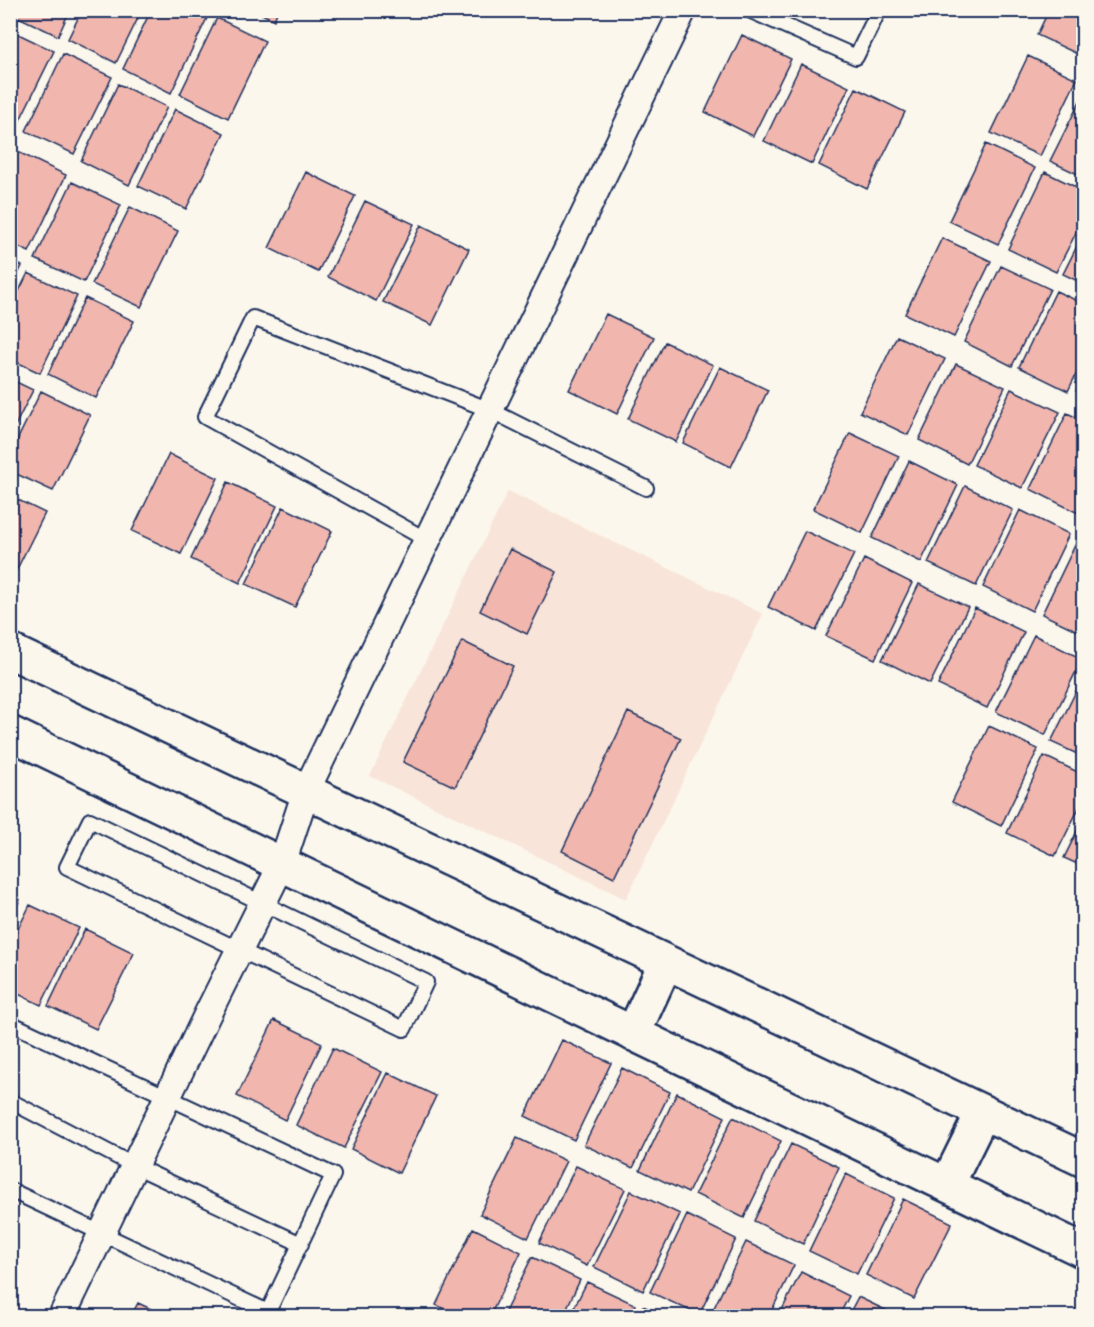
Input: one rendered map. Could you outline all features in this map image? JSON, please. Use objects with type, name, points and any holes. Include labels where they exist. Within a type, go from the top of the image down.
[{"type":"street","points":[[62,1317],[282,864],[306,791],[683,10]]},
{"type":"street","points":[[10,651],[1083,1160]]},
{"type":"street","points":[[10,733],[1083,1251]]},
{"type":"street","points":[[633,1034],[666,962]]},
{"type":"street","points":[[947,1185],[983,1112]]},
{"type":"lane","points":[[749,10],[856,57],[879,10]]},
{"type":"lane","points":[[427,540],[205,417],[253,318],[490,410],[646,488]]},
{"type":"lane","points":[[90,820],[426,982],[404,1029],[239,950],[67,867],[90,820]]},
{"type":"lane","points":[[10,1023],[333,1175],[268,1312],[10,1190]]},
{"type":"lane","points":[[10,1101],[135,1166],[301,1244]]},
{"type":"shaded area","points":[[508,491],[763,614],[626,899],[370,776]]},
{"type":"building","points":[[10,10],[70,10],[58,36],[10,13]]},
{"type":"building","points":[[82,10],[142,10],[116,63],[68,39]]},
{"type":"building","points":[[151,10],[196,10],[208,16],[171,93],[123,69]]},
{"type":"building","points":[[254,10],[278,10],[274,20]]},
{"type":"building","points":[[1049,10],[1084,10],[1084,57],[1037,35]]},
{"type":"building","points":[[217,18],[265,41],[228,118],[180,94]]},
{"type":"building","points":[[10,30],[54,51],[16,128],[10,125]]},
{"type":"building","points":[[742,35],[791,59],[753,136],[705,112]]},
{"type":"building","points":[[63,54],[112,77],[74,154],[26,131]]},
{"type":"building","points":[[1028,56],[1077,79],[1040,156],[991,133]]},
{"type":"building","points":[[801,64],[849,87],[812,164],[764,141]]},
{"type":"building","points":[[118,84],[167,107],[129,185],[81,161]]},
{"type":"building","points":[[856,88],[905,112],[867,189],[819,165]]},
{"type":"building","points":[[1084,93],[1084,177],[1050,161]]},
{"type":"building","points":[[175,109],[224,133],[186,209],[138,186]]},
{"type":"building","points":[[986,144],[1035,168],[998,244],[949,221]]},
{"type":"building","points":[[18,152],[66,175],[29,252],[10,243],[10,167]]},
{"type":"building","points":[[306,172],[355,196],[318,272],[269,248]]},
{"type":"building","points":[[1045,172],[1084,191],[1084,217],[1056,272],[1008,249]]},
{"type":"building","points":[[72,182],[121,205],[84,282],[35,259]]},
{"type":"building","points":[[365,201],[414,224],[376,301],[328,277]]},
{"type":"building","points":[[130,207],[178,231],[141,307],[92,284]]},
{"type":"building","points":[[421,225],[469,249],[432,325],[383,302]]},
{"type":"building","points":[[1084,232],[1084,284],[1063,274]]},
{"type":"building","points":[[942,238],[991,261],[954,337],[905,314]]},
{"type":"building","points":[[10,260],[22,266],[10,290]]},
{"type":"building","points":[[1001,266],[1050,289],[1012,366],[964,342]]},
{"type":"building","points":[[28,273],[77,296],[40,373],[10,359],[10,309]]},
{"type":"building","points":[[1056,291],[1084,304],[1084,358],[1068,391],[1019,367]]},
{"type":"building","points":[[85,298],[134,321],[96,398],[48,374]]},
{"type":"building","points":[[606,314],[654,337],[617,414],[569,390]]},
{"type":"building","points":[[897,336],[945,359],[908,435],[860,412]]},
{"type":"building","points":[[665,342],[713,365],[676,442],[628,419]]},
{"type":"building","points":[[956,364],[1005,387],[967,464],[919,440]]},
{"type":"building","points":[[720,367],[768,390],[731,467],[683,443]]},
{"type":"building","points":[[1084,375],[1084,395],[1076,391]]},
{"type":"building","points":[[10,379],[33,390],[10,436]]},
{"type":"building","points":[[1011,389],[1060,412],[1022,488],[974,465]]},
{"type":"building","points":[[41,391],[90,415],[53,491],[10,471],[10,455]]},
{"type":"building","points":[[1067,413],[1084,421],[1084,502],[1078,513],[1030,489]]},
{"type":"building","points":[[850,433],[899,456],[862,533],[813,509]]},
{"type":"building","points":[[169,454],[218,478],[181,554],[132,531]]},
{"type":"building","points":[[909,461],[958,485],[921,562],[872,538]]},
{"type":"building","points":[[228,482],[277,506],[240,583],[191,559]]},
{"type":"building","points":[[965,486],[1013,510],[976,586],[928,563]]},
{"type":"building","points":[[10,496],[45,513],[10,583]]},
{"type":"building","points":[[283,507],[332,531],[295,607],[246,584]]},
{"type":"building","points":[[1020,510],[1069,534],[1032,611],[983,587]]},
{"type":"building","points":[[805,531],[854,554],[816,631],[768,607]]},
{"type":"building","points":[[1079,537],[1084,539],[1084,634],[1042,614]]},
{"type":"building","points":[[510,549],[557,572],[527,634],[480,611]]},
{"type":"building","points":[[864,559],[912,583],[875,659],[826,636]]},
{"type":"building","points":[[919,584],[968,607],[930,684],[882,660]]},
{"type":"building","points":[[975,608],[1024,632],[987,708],[938,685]]},
{"type":"building","points":[[1034,635],[1082,659],[1045,735],[996,712]]},
{"type":"building","points":[[462,641],[513,666],[455,787],[403,762]]},
{"type":"building","points":[[1084,675],[1084,757],[1051,742]]},
{"type":"building","points":[[628,712],[681,738],[614,877],[562,851]]},
{"type":"building","points":[[989,726],[1038,749],[1001,826],[952,802]]},
{"type":"building","points":[[1044,756],[1084,775],[1084,798],[1055,856],[1007,833]]},
{"type":"building","points":[[1084,817],[1084,867],[1064,858]]},
{"type":"building","points":[[10,895],[20,900],[10,918]]},
{"type":"building","points":[[30,905],[79,928],[41,1005],[10,990],[10,945]]},
{"type":"building","points":[[85,929],[134,953],[96,1029],[48,1006]]},
{"type":"building","points":[[274,1020],[322,1043],[285,1120],[237,1096]]},
{"type":"building","points":[[562,1040],[611,1063],[574,1140],[525,1116]]},
{"type":"building","points":[[333,1048],[382,1072],[344,1148],[296,1125]]},
{"type":"building","points":[[622,1068],[670,1092],[633,1168],[584,1145]]},
{"type":"building","points":[[388,1073],[436,1096],[399,1173],[351,1149]]},
{"type":"building","points":[[677,1093],[725,1117],[688,1193],[640,1170]]},
{"type":"building","points":[[733,1117],[781,1141],[744,1218],[695,1194]]},
{"type":"building","points":[[517,1138],[566,1161],[528,1238],[480,1214]]},
{"type":"building","points":[[791,1144],[839,1167],[803,1244],[754,1221]]},
{"type":"building","points":[[576,1166],[625,1189],[587,1266],[539,1243]]},
{"type":"building","points":[[846,1174],[894,1198],[857,1274],[809,1251]]},
{"type":"building","points":[[631,1191],[680,1214],[643,1291],[594,1267]]},
{"type":"building","points":[[903,1199],[952,1223],[914,1299],[866,1275]]},
{"type":"building","points":[[687,1215],[736,1239],[699,1315],[650,1292]]},
{"type":"building","points":[[473,1228],[521,1252],[490,1316],[459,1316],[436,1305]]},
{"type":"building","points":[[746,1242],[794,1265],[769,1316],[710,1316]]},
{"type":"building","points":[[532,1257],[580,1280],[563,1316],[503,1316]]},
{"type":"building","points":[[801,1272],[849,1296],[839,1316],[779,1316]]},
{"type":"building","points":[[587,1282],[636,1305],[630,1316],[570,1316]]},
{"type":"building","points":[[858,1297],[898,1316],[848,1316]]},
{"type":"building","points":[[138,1303],[166,1316],[131,1316]]},
{"type":"building","points":[[643,1306],[665,1316],[638,1316]]}]
